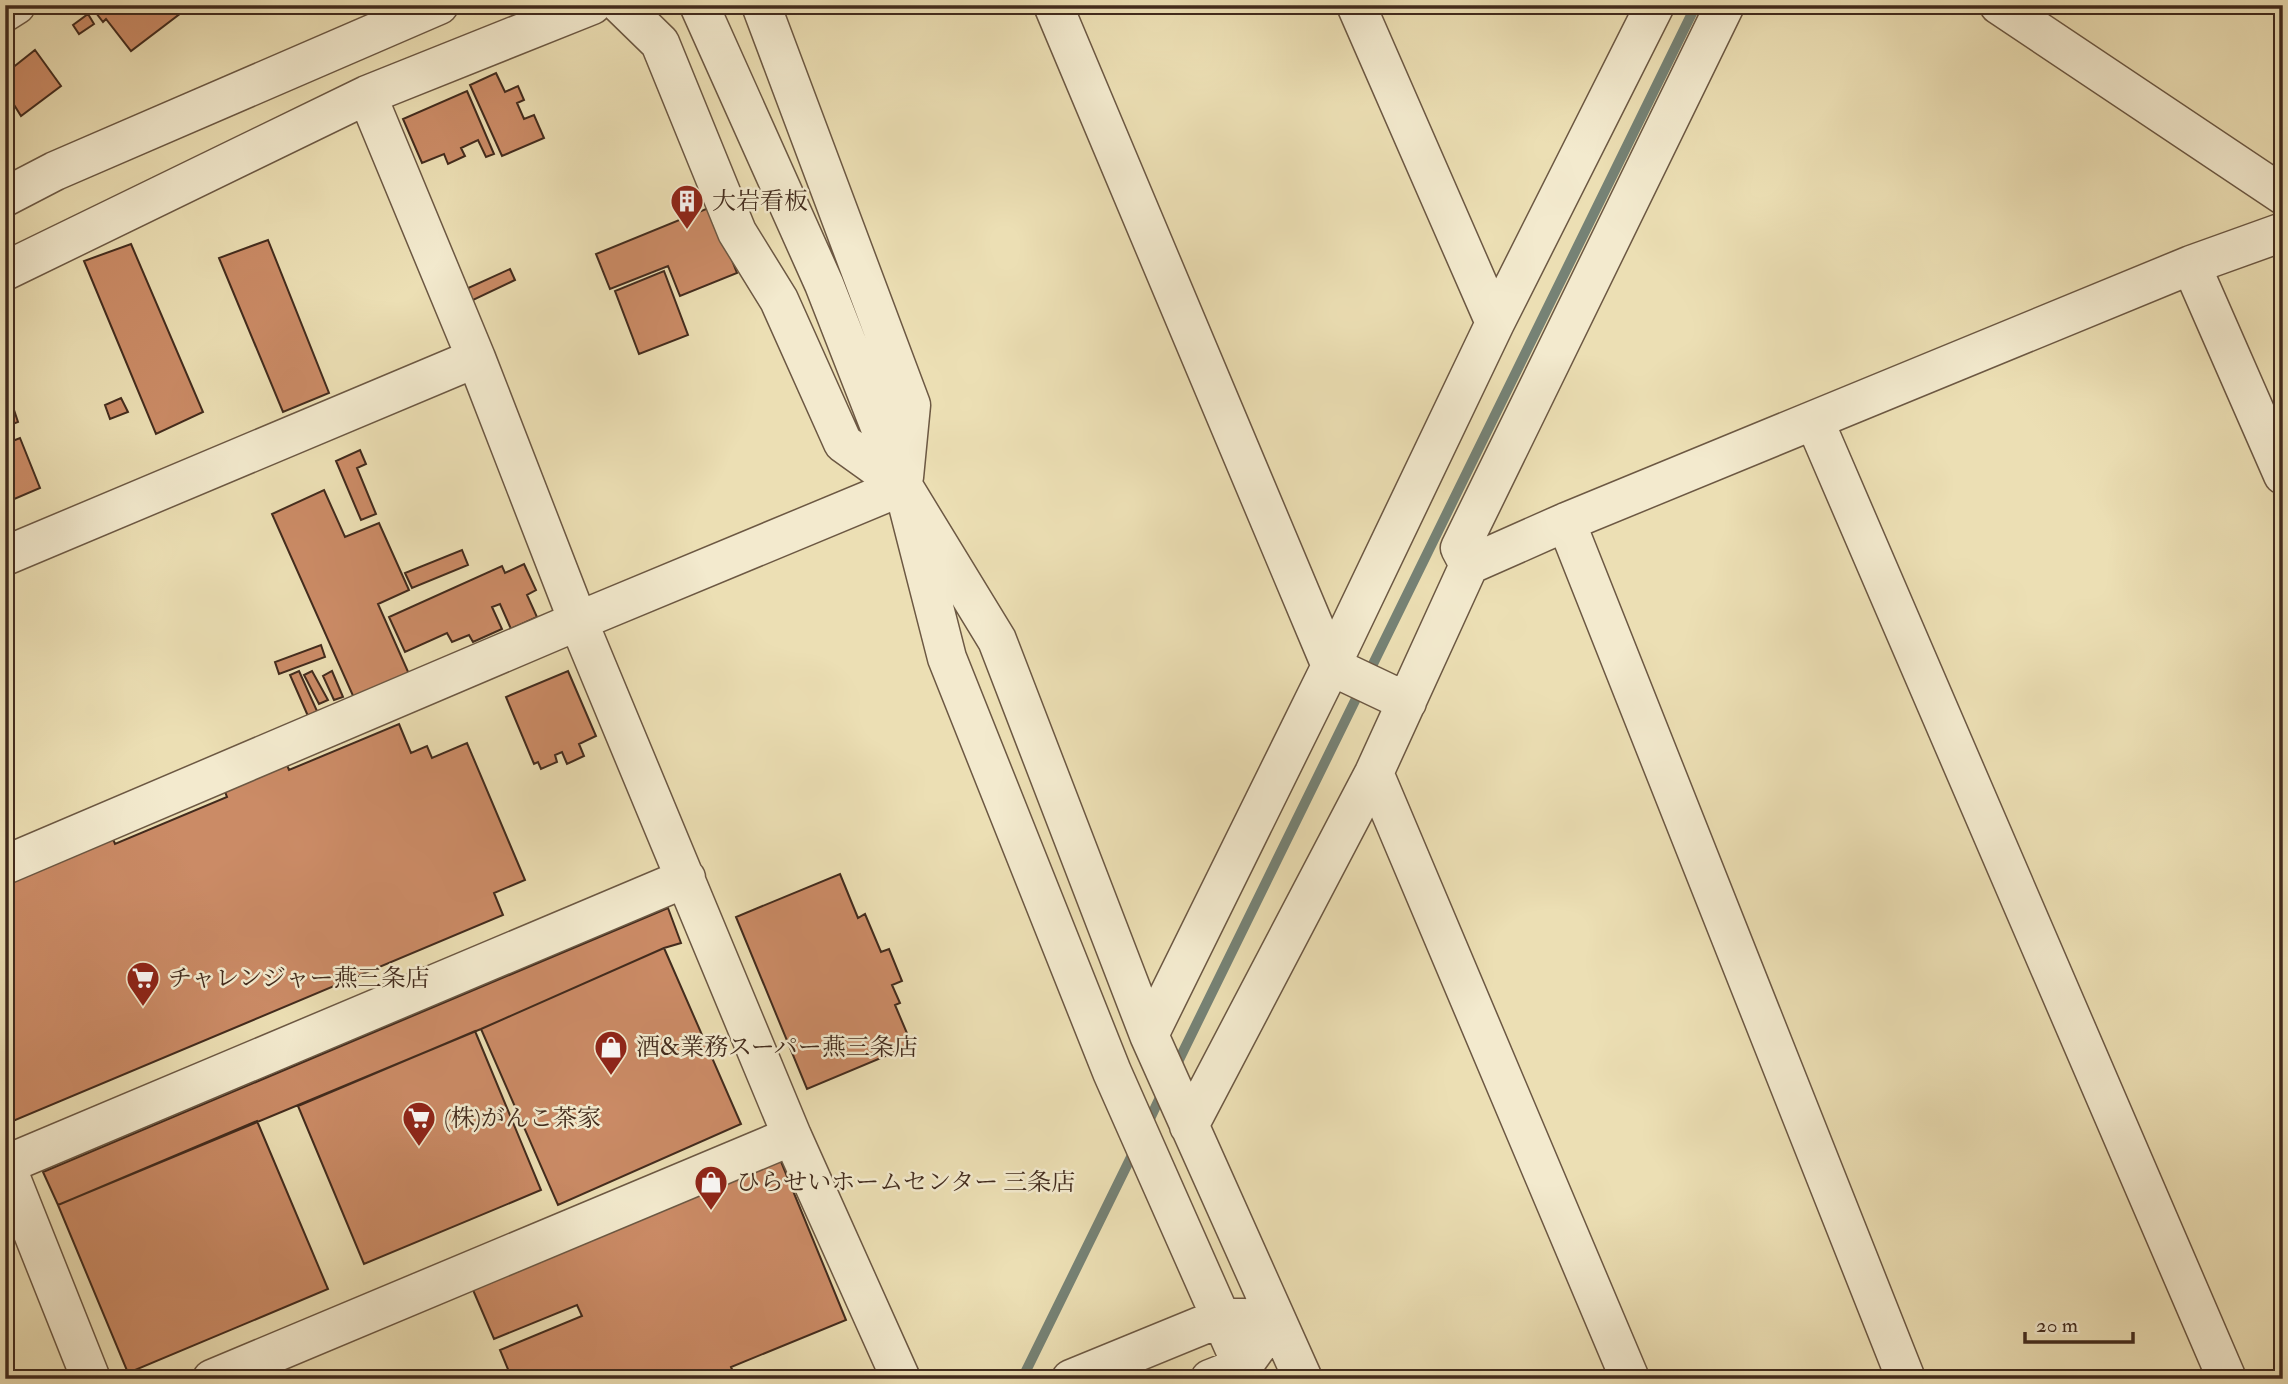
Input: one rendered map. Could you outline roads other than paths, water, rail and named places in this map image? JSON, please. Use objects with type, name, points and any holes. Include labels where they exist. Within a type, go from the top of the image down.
[{"type":"street","points":[[5,12],[16,5]]},
{"type":"street","points":[[5,197],[55,171],[439,5]]},
{"type":"street","points":[[5,271],[367,95],[592,5]]},
{"type":"street","points":[[621,5],[660,43],[737,232],[779,300],[843,443],[903,486],[996,640],[1149,1035],[1278,1318],[1303,1379]]},
{"type":"street","points":[[699,5],[824,284],[903,486],[947,658],[1112,1072],[1220,1318],[1234,1375]]},
{"type":"street","points":[[761,5],[911,405],[903,486]]},
{"type":"street","points":[[1053,5],[1336,668],[1396,697]]},
{"type":"street","points":[[1356,5],[1494,323]]},
{"type":"street","points":[[1149,1035],[1336,668],[1494,323],[1655,5]]},
{"type":"street","points":[[1469,565],[1460,548],[1725,5]]},
{"type":"street","points":[[1999,5],[2283,195]]},
{"type":"street","points":[[367,95],[476,358],[578,621],[792,1136],[901,1379]]},
{"type":"street","points":[[1189,1126],[1374,773],[1396,697],[1469,565],[2191,265],[2283,232]]},
{"type":"street","points":[[2191,265],[2283,475]]},
{"type":"street","points":[[5,556],[476,358]]},
{"type":"street","points":[[1814,421],[2227,1379]]},
{"type":"street","points":[[5,865],[903,486]]},
{"type":"street","points":[[1566,523],[1906,1379]]},
{"type":"street","points":[[1374,773],[1630,1379]]},
{"type":"street","points":[[91,1379],[5,1164],[686,878]]},
{"type":"street","points":[[212,1379],[792,1136]]},
{"type":"street","points":[[1071,1379],[1220,1318],[1278,1318]]},
{"type":"street","points":[[1234,1375],[1278,1318]]},
{"type":"waterway","points":[[1175,1068],[1696,5]]},
{"type":"waterway","points":[[1147,1125],[1164,1089]]},
{"type":"waterway","points":[[1022,1379],[1135,1149]]},
{"type":"place","name":"大岩看板","points":[[687,231]]},
{"type":"place","name":"チャレンジャー燕三条店","points":[[143,1008]]},
{"type":"place","name":"酒&業務スーパー燕三条店","points":[[611,1077]]},
{"type":"place","name":"(株)がんこ茶家","points":[[419,1148]]},
{"type":"place","name":"ひらせいホームセンター 三条店","points":[[711,1212]]}]
